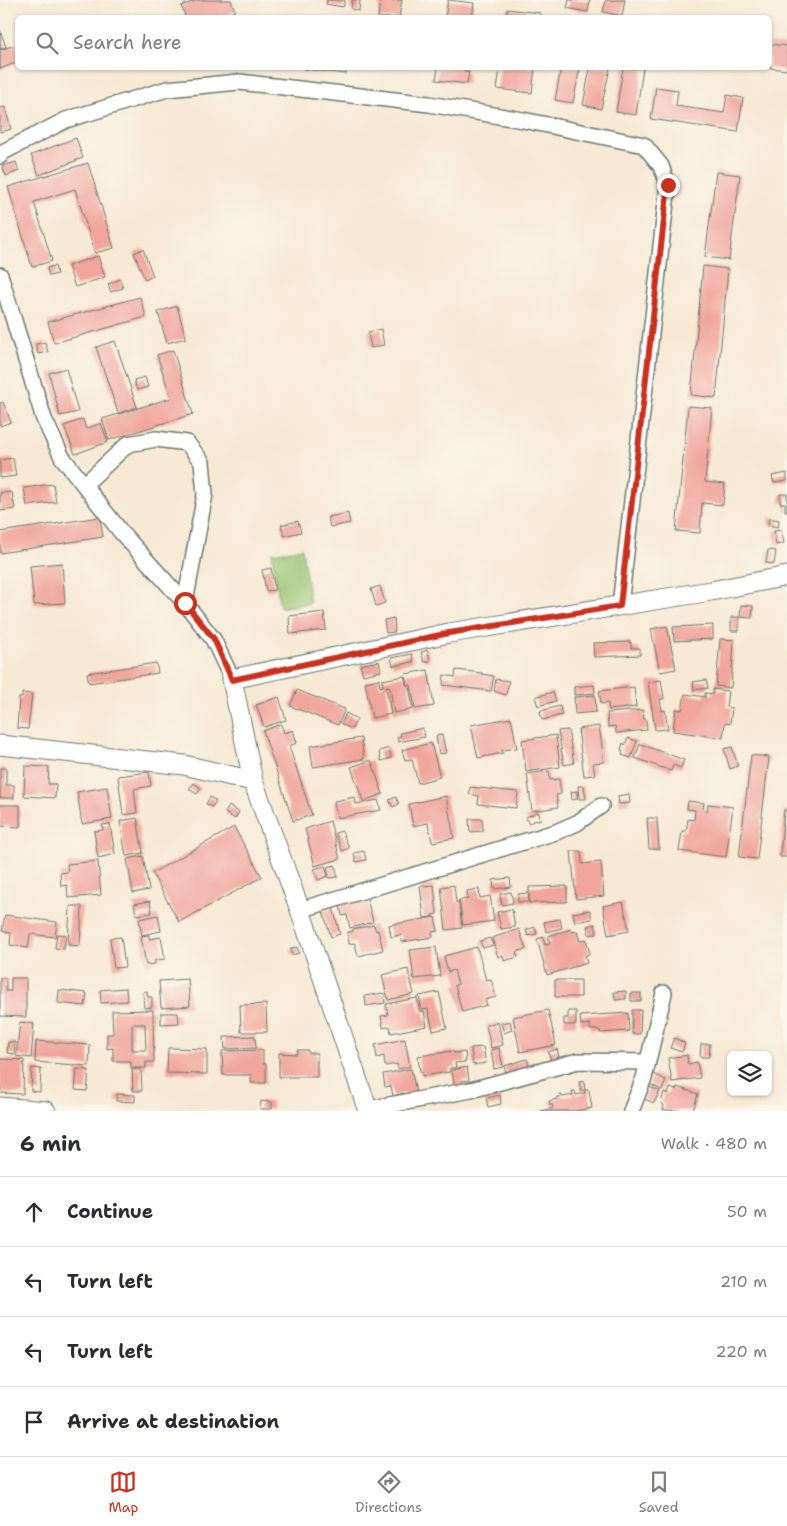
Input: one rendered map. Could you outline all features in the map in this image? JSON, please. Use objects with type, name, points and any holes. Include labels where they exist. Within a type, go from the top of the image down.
[{"type":"street","points":[[0,156],[3,152],[66,120],[167,89],[239,82],[429,104],[523,120],[644,145],[661,166],[668,185],[620,606]]},
{"type":"street","points":[[0,275],[44,420],[62,457],[121,532],[185,603],[214,639],[232,680],[254,782],[368,1110],[470,1090],[578,1061],[648,1062]]},
{"type":"street","points":[[84,485],[128,444],[156,439],[187,443],[202,462],[205,494],[185,603]]},
{"type":"street","points":[[232,680],[449,633],[711,591],[787,576]]},
{"type":"street","points":[[0,745],[184,766],[254,782]]},
{"type":"street","points":[[300,910],[556,832],[577,823],[602,806]]},
{"type":"street","points":[[631,1111],[644,1078],[664,993]]},
{"type":"street","points":[[0,1107],[46,1111]]},
{"type":"green space","points":[[302,548],[310,603],[280,608],[272,553]]},
{"type":"building","points":[[198,0],[231,0],[235,11],[225,15],[185,15],[181,6]]},
{"type":"building","points":[[327,0],[345,0],[343,7],[326,4]]},
{"type":"building","points":[[352,0],[360,0],[359,11],[351,9]]},
{"type":"building","points":[[380,0],[402,0],[400,15],[378,15]]},
{"type":"building","points":[[448,0],[474,3],[472,15],[446,15]]},
{"type":"building","points":[[569,0],[590,0],[588,12],[567,8]]},
{"type":"building","points":[[606,0],[625,0],[622,15],[603,12]]},
{"type":"building","points":[[507,9],[541,13],[541,15],[506,15]]},
{"type":"building","points":[[0,30],[6,47],[0,49]]},
{"type":"building","points":[[772,44],[787,46],[787,70],[772,68]]},
{"type":"building","points":[[15,45],[15,63],[0,69],[0,50]]},
{"type":"building","points":[[312,70],[347,70],[346,74]]},
{"type":"building","points":[[438,70],[464,70],[464,72],[469,72],[467,84],[436,80]]},
{"type":"building","points":[[500,70],[535,70],[532,93],[497,89]]},
{"type":"building","points":[[561,70],[580,70],[573,103],[555,100]]},
{"type":"building","points":[[590,70],[610,70],[601,109],[583,105]]},
{"type":"building","points":[[623,70],[643,70],[636,115],[616,112]]},
{"type":"building","points":[[656,87],[678,90],[676,106],[724,113],[727,95],[743,98],[738,132],[651,119]]},
{"type":"building","points":[[5,107],[11,129],[0,132],[0,108]]},
{"type":"building","points":[[76,138],[83,158],[39,175],[31,155]]},
{"type":"building","points":[[16,162],[19,171],[6,176],[2,166]]},
{"type":"building","points":[[88,163],[114,248],[95,253],[75,189],[34,202],[52,261],[32,267],[8,187]]},
{"type":"building","points":[[716,172],[740,175],[729,260],[705,257]]},
{"type":"building","points":[[143,249],[153,276],[145,280],[134,253]]},
{"type":"building","points":[[98,256],[105,277],[75,287],[68,266]]},
{"type":"building","points":[[55,266],[57,274],[49,276],[47,268]]},
{"type":"building","points":[[703,266],[728,269],[716,398],[691,395]]},
{"type":"building","points":[[120,279],[123,288],[111,292],[108,284]]},
{"type":"building","points":[[140,297],[146,317],[54,343],[48,322]]},
{"type":"building","points":[[177,306],[186,338],[167,343],[158,312]]},
{"type":"building","points":[[381,329],[384,345],[371,348],[368,332]]},
{"type":"building","points":[[115,341],[137,407],[118,413],[96,347]]},
{"type":"building","points":[[45,342],[48,352],[38,354],[36,344]]},
{"type":"building","points":[[173,350],[193,414],[109,440],[102,419],[171,398],[157,355]]},
{"type":"building","points":[[66,368],[78,412],[60,416],[49,373]]},
{"type":"building","points":[[145,377],[148,387],[137,390],[134,380]]},
{"type":"building","points":[[3,402],[11,422],[0,426],[0,403]]},
{"type":"building","points":[[688,406],[712,408],[705,482],[725,484],[723,505],[702,503],[700,533],[676,531]]},
{"type":"building","points":[[83,419],[86,429],[101,423],[108,442],[75,454],[64,426]]},
{"type":"building","points":[[13,458],[16,476],[0,478],[0,460]]},
{"type":"building","points":[[787,473],[787,481],[774,483],[772,476]]},
{"type":"building","points":[[53,484],[56,502],[27,506],[24,488]]},
{"type":"building","points":[[12,492],[15,509],[0,511],[0,493]]},
{"type":"building","points":[[780,494],[787,494],[787,511],[785,511],[785,503],[780,503]]},
{"type":"building","points":[[348,513],[350,523],[330,527],[328,517]]},
{"type":"building","points":[[100,517],[103,537],[0,553],[0,532]]},
{"type":"building","points":[[769,518],[779,520],[778,527],[768,525]]},
{"type":"building","points":[[298,521],[301,532],[284,536],[281,525]]},
{"type":"building","points":[[781,530],[784,543],[776,545],[774,531]]},
{"type":"building","points":[[768,550],[776,551],[774,564],[766,563]]},
{"type":"building","points":[[62,563],[65,603],[34,605],[30,566]]},
{"type":"building","points":[[271,568],[275,590],[266,591],[262,570]]},
{"type":"building","points":[[380,586],[385,603],[376,606],[371,589]]},
{"type":"building","points":[[741,605],[753,606],[752,618],[740,617]]},
{"type":"building","points":[[324,612],[326,630],[290,634],[289,616]]},
{"type":"building","points":[[731,617],[739,617],[739,631],[731,631]]},
{"type":"building","points":[[394,618],[395,632],[386,633],[384,620]]},
{"type":"building","points":[[713,625],[713,639],[674,641],[673,627]]},
{"type":"building","points":[[667,626],[676,669],[660,672],[651,629]]},
{"type":"building","points":[[720,639],[734,640],[731,688],[716,686]]},
{"type":"building","points":[[631,642],[631,648],[640,648],[640,655],[594,657],[593,643]]},
{"type":"building","points":[[428,650],[430,661],[424,662],[421,652]]},
{"type":"building","points":[[412,654],[413,662],[393,666],[391,658]]},
{"type":"building","points":[[379,661],[381,671],[363,675],[360,665]]},
{"type":"building","points":[[156,663],[158,673],[89,683],[87,673]]},
{"type":"building","points":[[428,670],[434,706],[415,709],[411,685],[409,685],[413,709],[394,713],[390,688],[386,686],[391,714],[372,718],[365,682],[379,679],[380,687],[383,686],[382,680],[404,676],[407,686],[405,674]]},
{"type":"building","points":[[456,670],[494,676],[491,691],[443,685],[444,675],[455,677]]},
{"type":"building","points":[[496,679],[509,681],[506,695],[494,691]]},
{"type":"building","points":[[661,680],[664,699],[660,699],[662,711],[665,710],[668,729],[655,730],[648,682]]},
{"type":"building","points":[[706,680],[708,688],[694,690],[693,682]]},
{"type":"building","points":[[594,685],[595,693],[574,695],[574,687]]},
{"type":"building","points":[[634,687],[636,707],[609,710],[608,703],[601,704],[599,691]]},
{"type":"building","points":[[713,689],[728,691],[726,707],[732,708],[730,724],[725,723],[723,738],[673,731],[676,709],[682,710],[685,694],[705,697],[705,693],[713,694]]},
{"type":"building","points":[[297,690],[345,709],[338,725],[290,706]]},
{"type":"building","points":[[553,692],[556,701],[538,706],[535,697]]},
{"type":"building","points":[[22,693],[32,694],[28,729],[17,728],[19,698],[22,698]]},
{"type":"building","points":[[595,695],[596,712],[575,714],[574,697]]},
{"type":"building","points":[[279,697],[286,720],[264,727],[256,705]]},
{"type":"building","points":[[560,706],[562,715],[542,720],[540,711]]},
{"type":"building","points":[[643,710],[647,730],[616,733],[615,726],[608,727],[607,713]]},
{"type":"building","points":[[346,713],[357,719],[352,729],[341,724]]},
{"type":"building","points":[[511,718],[517,748],[502,750],[503,753],[478,758],[471,725]]},
{"type":"building","points":[[281,724],[284,733],[293,730],[297,743],[289,746],[312,815],[293,821],[263,731]]},
{"type":"building","points":[[599,726],[604,762],[593,763],[595,775],[584,776],[578,729]]},
{"type":"building","points":[[423,728],[425,737],[398,742],[397,737],[401,736],[400,733]]},
{"type":"building","points":[[568,730],[574,763],[564,765],[558,731]]},
{"type":"building","points":[[442,735],[446,753],[439,754],[436,736]]},
{"type":"building","points":[[556,735],[560,767],[526,772],[522,740]]},
{"type":"building","points":[[361,738],[364,759],[313,767],[310,746]]},
{"type":"building","points":[[628,738],[637,741],[631,758],[622,755],[623,751],[621,750],[623,743],[625,745]]},
{"type":"building","points":[[431,743],[440,777],[418,783],[412,759],[405,760],[402,750]]},
{"type":"building","points":[[640,744],[684,760],[681,768],[673,765],[671,771],[635,758]]},
{"type":"building","points":[[732,747],[738,766],[730,769],[724,749]]},
{"type":"building","points":[[389,748],[391,758],[381,761],[379,751]]},
{"type":"building","points":[[751,755],[769,757],[757,859],[739,857]]},
{"type":"building","points":[[371,760],[383,794],[363,801],[351,767]]},
{"type":"building","points":[[25,766],[49,767],[48,784],[56,784],[55,798],[24,796]]},
{"type":"building","points":[[0,768],[6,768],[6,785],[14,785],[14,798],[0,798]]},
{"type":"building","points":[[549,771],[550,780],[559,779],[561,794],[556,795],[558,807],[532,811],[527,774]]},
{"type":"building","points":[[149,772],[151,786],[134,789],[137,813],[123,815],[118,776]]},
{"type":"building","points":[[194,783],[201,788],[197,794],[189,789]]},
{"type":"building","points":[[578,786],[584,786],[586,799],[579,799]]},
{"type":"building","points":[[107,787],[112,819],[82,824],[77,792]]},
{"type":"building","points":[[470,787],[518,792],[516,808],[478,804],[479,796],[469,794]]},
{"type":"building","points":[[577,791],[577,799],[572,800],[571,792]]},
{"type":"building","points":[[629,794],[630,803],[619,804],[618,796]]},
{"type":"building","points":[[446,796],[454,838],[432,842],[428,823],[413,826],[409,804]]},
{"type":"building","points":[[210,797],[216,801],[212,807],[206,804]]},
{"type":"building","points":[[355,797],[356,804],[378,800],[381,810],[337,818],[334,801]]},
{"type":"building","points":[[396,797],[399,804],[393,807],[389,800]]},
{"type":"building","points":[[688,801],[704,803],[703,810],[707,811],[708,804],[733,807],[726,857],[679,851],[682,831],[686,831],[688,819],[694,820],[695,810],[687,809]]},
{"type":"building","points":[[0,805],[20,805],[20,827],[0,826]]},
{"type":"building","points":[[229,806],[239,812],[235,819],[225,813]]},
{"type":"building","points":[[784,810],[787,810],[787,857],[780,857]]},
{"type":"building","points":[[538,812],[541,819],[528,823],[526,817]]},
{"type":"building","points":[[137,818],[143,853],[126,856],[120,821]]},
{"type":"building","points":[[647,818],[657,818],[659,849],[649,849]]},
{"type":"building","points":[[469,819],[482,819],[483,831],[470,832]]},
{"type":"building","points":[[330,821],[340,859],[315,866],[305,829]]},
{"type":"building","points":[[110,824],[115,854],[98,858],[94,831],[103,830],[102,825]]},
{"type":"building","points":[[234,827],[262,877],[179,922],[152,873]]},
{"type":"building","points":[[342,831],[349,848],[342,851],[335,833]]},
{"type":"building","points":[[364,851],[366,860],[356,862],[354,853]]},
{"type":"building","points":[[571,851],[581,851],[582,864],[601,862],[604,896],[576,899]]},
{"type":"building","points":[[143,856],[149,890],[133,893],[127,859]]},
{"type":"building","points":[[98,861],[101,895],[68,898],[67,885],[61,886],[60,873],[68,872],[67,864]]},
{"type":"building","points":[[335,865],[338,877],[329,878],[327,867]]},
{"type":"building","points":[[325,866],[328,876],[318,880],[314,869]]},
{"type":"building","points":[[510,878],[511,887],[494,889],[493,880]]},
{"type":"building","points":[[434,885],[437,914],[424,918],[420,886]]},
{"type":"building","points":[[454,885],[456,902],[459,902],[462,928],[446,930],[441,887]]},
{"type":"building","points":[[567,886],[567,902],[529,903],[529,887]]},
{"type":"building","points":[[479,889],[480,898],[490,896],[494,921],[463,925],[459,900],[468,899],[467,891]]},
{"type":"building","points":[[511,892],[513,903],[502,905],[500,894]]},
{"type":"building","points":[[528,893],[529,902],[518,902],[518,894]]},
{"type":"building","points":[[367,898],[373,922],[350,928],[347,915],[342,916],[340,905]]},
{"type":"building","points":[[150,901],[152,913],[136,915],[134,904]]},
{"type":"building","points":[[623,902],[629,931],[608,935],[603,906]]},
{"type":"building","points":[[70,906],[82,906],[80,946],[68,945]]},
{"type":"building","points":[[333,908],[340,934],[331,937],[323,911]]},
{"type":"building","points":[[512,909],[515,927],[501,929],[497,912]]},
{"type":"building","points":[[590,910],[592,919],[575,922],[573,913]]},
{"type":"building","points":[[5,915],[57,922],[55,937],[30,934],[28,948],[10,945],[11,933],[2,931]]},
{"type":"building","points":[[158,915],[161,931],[142,935],[139,919]]},
{"type":"building","points":[[435,917],[438,931],[432,932],[433,937],[402,942],[401,935],[391,937],[389,925]]},
{"type":"building","points":[[560,919],[562,928],[546,932],[544,922]]},
{"type":"building","points":[[595,924],[597,934],[589,935],[587,926]]},
{"type":"building","points":[[374,925],[376,931],[378,930],[383,950],[358,956],[355,943],[349,944],[347,933],[353,931],[353,929]]},
{"type":"building","points":[[535,927],[537,934],[528,936],[526,930]]},
{"type":"building","points":[[519,929],[526,949],[516,952],[518,957],[504,961],[503,955],[498,957],[492,938]]},
{"type":"building","points":[[571,929],[572,932],[577,931],[580,941],[586,939],[590,953],[585,956],[587,963],[547,975],[537,939],[543,937],[545,945],[550,943],[548,936]]},
{"type":"building","points":[[57,934],[66,935],[64,949],[55,948]]},
{"type":"building","points":[[149,935],[149,939],[161,937],[165,959],[155,960],[155,964],[146,965],[141,936]]},
{"type":"building","points":[[121,937],[125,967],[114,968],[110,938]]},
{"type":"building","points":[[490,938],[493,945],[483,948],[480,941]]},
{"type":"building","points":[[297,947],[299,953],[292,955],[291,948]]},
{"type":"building","points":[[436,947],[440,976],[414,979],[410,950]]},
{"type":"building","points":[[477,947],[486,980],[491,979],[496,997],[485,1000],[487,1005],[462,1012],[455,985],[458,984],[454,970],[448,972],[444,956]]},
{"type":"building","points":[[408,969],[414,994],[388,1000],[382,975]]},
{"type":"building","points":[[0,978],[6,978],[6,991],[11,991],[11,978],[26,978],[26,1017],[0,1016]]},
{"type":"building","points":[[188,979],[190,1006],[161,1008],[159,981]]},
{"type":"building","points":[[555,980],[581,980],[581,997],[555,997]]},
{"type":"building","points":[[126,988],[127,1001],[101,1003],[100,990]]},
{"type":"building","points":[[59,990],[87,993],[85,1006],[58,1003]]},
{"type":"building","points":[[147,991],[148,997],[152,997],[152,1007],[144,1008],[143,992]]},
{"type":"building","points":[[626,991],[626,999],[615,1000],[614,992]]},
{"type":"building","points":[[439,992],[447,1028],[433,1031],[428,1009],[422,1010],[419,996]]},
{"type":"building","points":[[383,993],[385,1003],[366,1006],[365,996]]},
{"type":"building","points":[[631,993],[641,993],[641,1001],[631,1001]]},
{"type":"building","points":[[417,998],[420,1012],[424,1011],[427,1026],[391,1033],[390,1026],[383,1028],[381,1016],[388,1015],[386,1004]]},
{"type":"building","points":[[266,1004],[267,1032],[241,1032],[240,1005]]},
{"type":"building","points":[[153,1010],[154,1062],[146,1062],[146,1068],[131,1068],[131,1061],[113,1061],[113,1048],[107,1049],[107,1034],[113,1034],[112,1011]],"holes":[[[132,1024],[145,1024],[146,1050],[132,1050]]]},
{"type":"building","points":[[548,1010],[556,1045],[520,1052],[513,1017]]},
{"type":"building","points":[[632,1010],[641,1010],[640,1034],[632,1034]]},
{"type":"building","points":[[568,1011],[576,1011],[576,1025],[564,1025],[564,1018],[568,1018]]},
{"type":"building","points":[[161,1013],[178,1013],[179,1023],[161,1024]]},
{"type":"building","points":[[628,1013],[629,1031],[600,1033],[600,1030],[590,1030],[590,1024],[581,1025],[580,1016]]},
{"type":"building","points":[[510,1021],[512,1030],[504,1033],[501,1023]]},
{"type":"building","points":[[20,1022],[34,1024],[31,1058],[16,1056]]},
{"type":"building","points":[[498,1022],[503,1045],[491,1048],[486,1025]]},
{"type":"building","points":[[255,1036],[256,1048],[225,1049],[224,1037]]},
{"type":"building","points":[[674,1038],[685,1043],[682,1052],[670,1048]]},
{"type":"building","points":[[405,1039],[410,1067],[398,1069],[397,1064],[385,1066],[384,1056],[377,1058],[375,1045]]},
{"type":"building","points":[[36,1041],[90,1045],[89,1066],[35,1062]]},
{"type":"building","points":[[8,1042],[15,1042],[14,1054],[7,1053]]},
{"type":"building","points":[[701,1044],[710,1044],[709,1057],[700,1057]]},
{"type":"building","points":[[483,1047],[486,1063],[473,1065],[471,1048]]},
{"type":"building","points":[[168,1048],[207,1049],[207,1074],[167,1073]]},
{"type":"building","points":[[499,1048],[503,1067],[494,1069],[491,1050]]},
{"type":"building","points":[[557,1049],[559,1057],[551,1060],[548,1052]]},
{"type":"building","points":[[263,1050],[263,1064],[266,1064],[266,1083],[251,1083],[251,1075],[223,1075],[222,1051]]},
{"type":"building","points":[[297,1050],[308,1050],[308,1053],[317,1053],[317,1077],[279,1077],[279,1053],[297,1054]]},
{"type":"building","points":[[453,1051],[454,1053],[465,1052],[466,1062],[455,1063],[456,1068],[450,1068],[450,1072],[422,1076],[418,1056]]},
{"type":"building","points":[[687,1055],[688,1064],[697,1062],[700,1078],[672,1082],[668,1058]]},
{"type":"building","points":[[0,1059],[24,1060],[23,1094],[0,1093]]},
{"type":"building","points":[[527,1059],[530,1069],[507,1076],[504,1066]]},
{"type":"building","points":[[467,1067],[469,1080],[462,1081],[463,1085],[455,1090],[452,1070]]},
{"type":"building","points":[[32,1068],[41,1069],[40,1092],[31,1091]]},
{"type":"building","points":[[77,1069],[89,1070],[87,1091],[75,1090]]},
{"type":"building","points":[[132,1069],[141,1069],[142,1091],[133,1091]]},
{"type":"building","points":[[411,1069],[417,1096],[405,1098],[404,1093],[393,1096],[391,1086],[385,1087],[383,1074]]},
{"type":"building","points":[[654,1074],[666,1080],[662,1090],[649,1084]]},
{"type":"building","points":[[584,1081],[585,1090],[581,1091],[579,1082]]},
{"type":"building","points":[[649,1087],[660,1091],[654,1103],[644,1099]]},
{"type":"building","points":[[677,1087],[698,1094],[693,1111],[663,1110],[664,1105],[661,1103],[664,1092],[668,1094],[670,1088],[676,1090]]},
{"type":"building","points":[[585,1090],[589,1090],[592,1108],[576,1111],[541,1111],[553,1108],[549,1101],[560,1097],[559,1094],[562,1097],[573,1095],[572,1091],[575,1091],[576,1095],[585,1093]]},
{"type":"building","points":[[117,1094],[135,1095],[135,1102],[116,1101]]},
{"type":"building","points":[[500,1095],[501,1104],[488,1107],[486,1098]]},
{"type":"building","points":[[261,1101],[272,1102],[272,1109],[260,1109]]},
{"type":"route","points":[[185,603],[214,639],[232,680],[449,633],[620,606],[668,185]]}]
